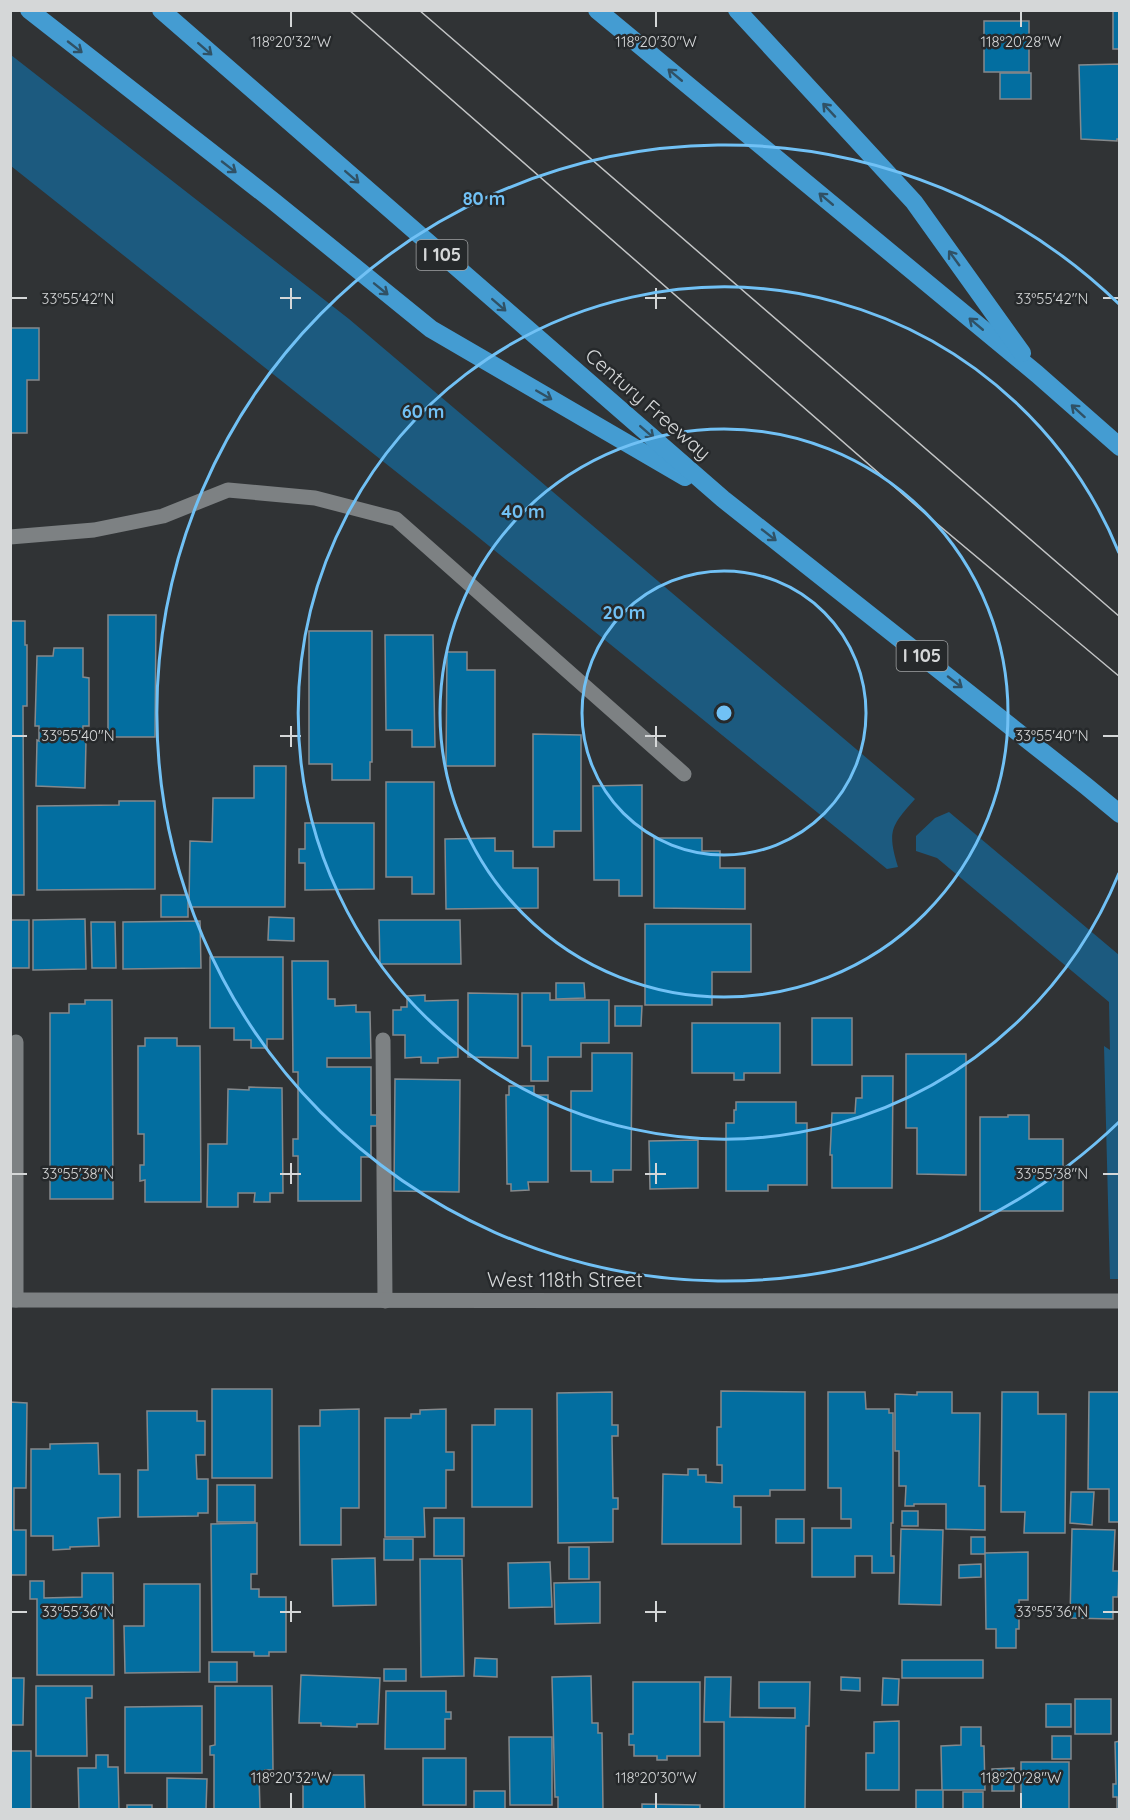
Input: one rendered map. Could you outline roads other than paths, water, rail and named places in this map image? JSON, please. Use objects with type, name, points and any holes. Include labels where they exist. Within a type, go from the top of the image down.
[{"type":"highway","points":[[29,10],[272,200],[431,329],[723,499]]},
{"type":"highway","name":"Century Freeway","points":[[161,10],[723,499],[1119,814]]},
{"type":"highway","points":[[597,10],[1037,374],[1119,447]]},
{"type":"highway","points":[[737,10],[914,202],[1037,374]]},
{"type":"street","points":[[10,537],[94,530],[163,516],[228,490],[315,498],[396,519],[684,774]]},
{"type":"street","points":[[383,1040],[386,1301]]},
{"type":"street","points":[[13,1300],[16,1042]]},
{"type":"street","name":"West 118th Street","points":[[13,1300],[1119,1301]]},
{"type":"tram line","points":[[349,10],[929,517],[1120,677]]},
{"type":"tram line","points":[[419,10],[1120,617]]}]
